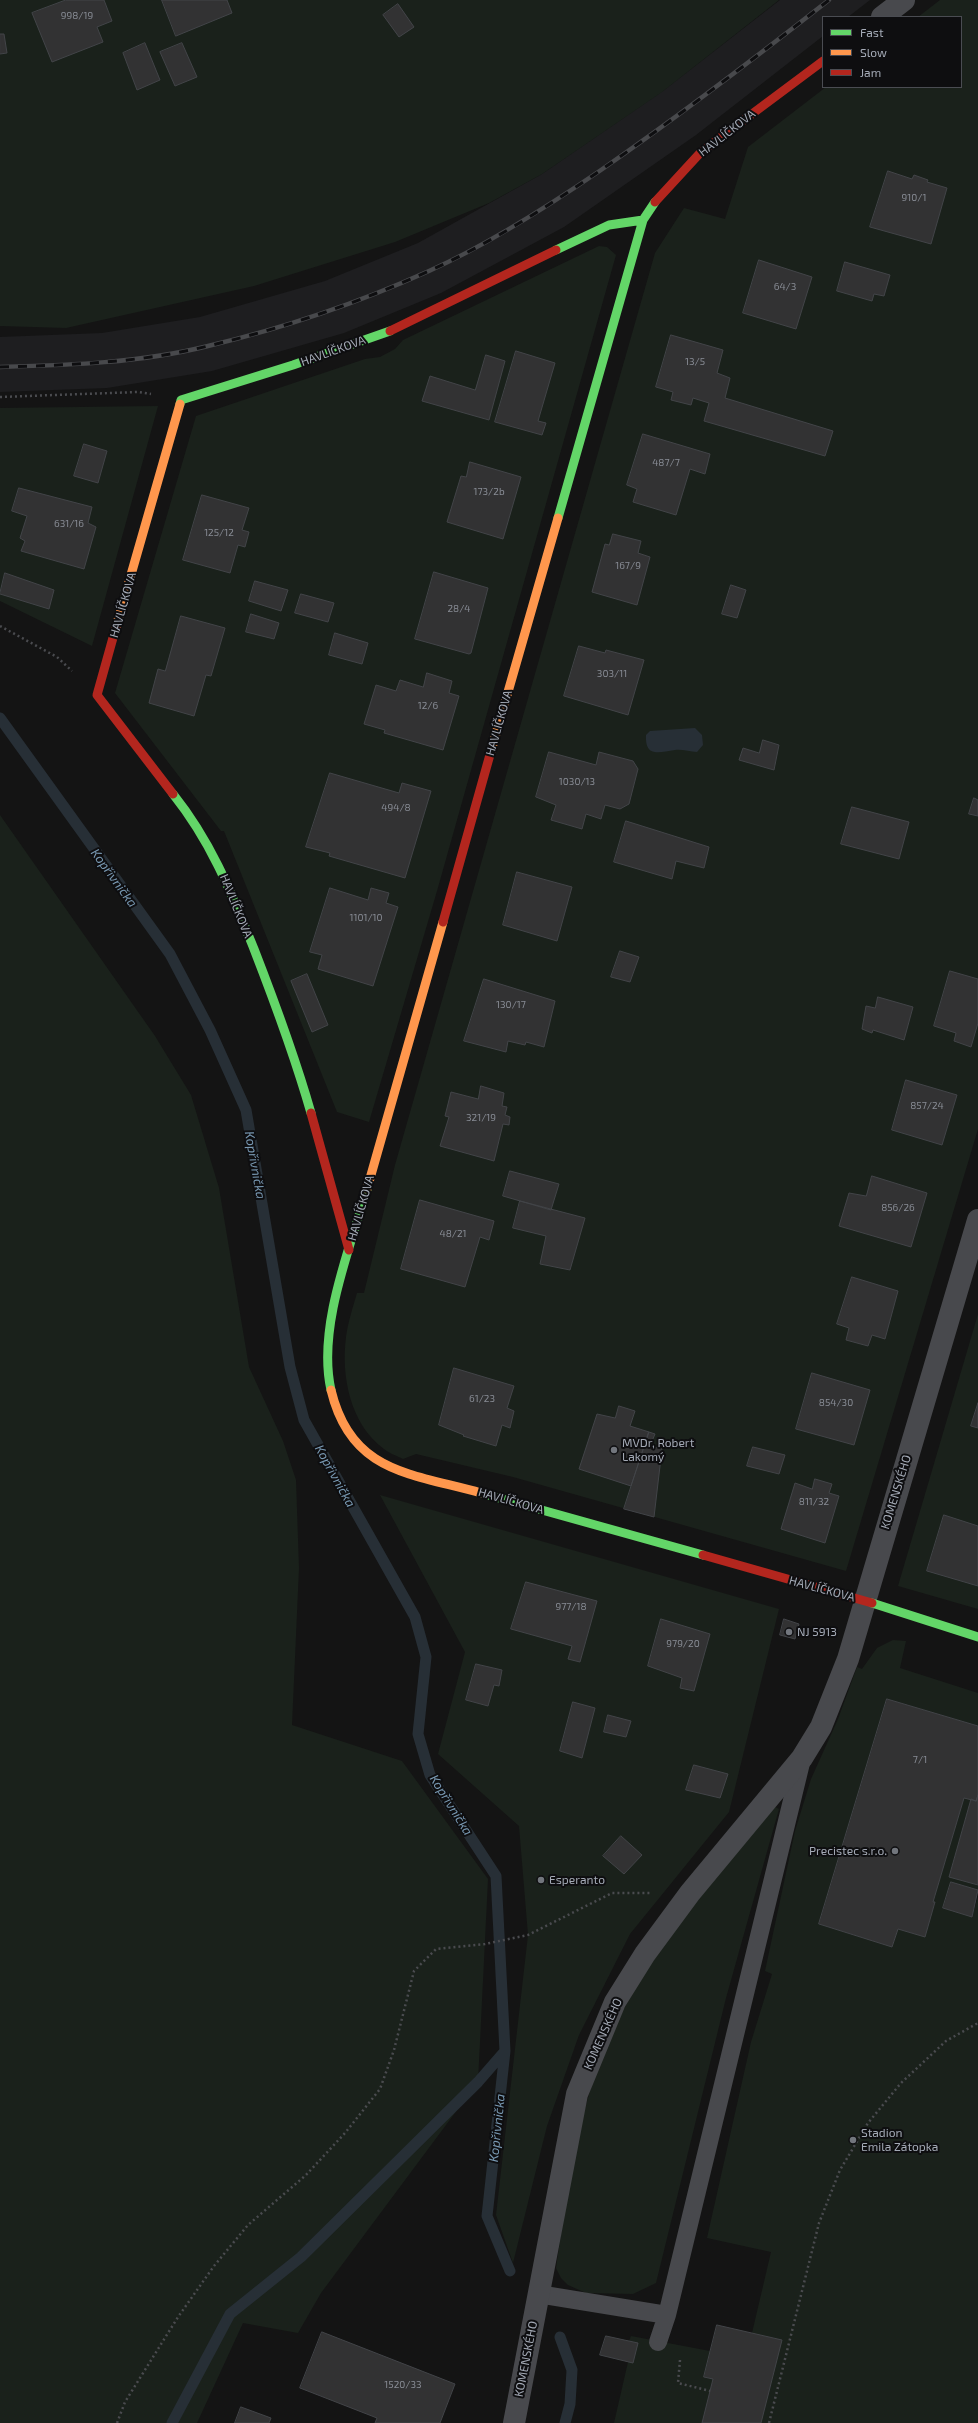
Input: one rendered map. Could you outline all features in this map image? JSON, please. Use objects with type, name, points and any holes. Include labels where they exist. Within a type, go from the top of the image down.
[{"type":"street","points":[[883,16],[904,0]]},
{"type":"street","name":"HAVLÍČKOVA","points":[[822,62],[701,152],[662,193],[643,220],[332,1311],[328,1346],[330,1385],[340,1418],[355,1443],[376,1460],[398,1470],[866,1601],[978,1637]]},
{"type":"street","name":"HAVLÍČKOVA","points":[[349,1250],[298,1071],[273,998],[222,870],[194,820],[97,695],[181,400],[293,365],[389,331],[609,224],[643,220]]},
{"type":"street","name":"KOMENSKÉHO","points":[[514,2423],[577,2094],[615,2002],[645,1954],[690,1893],[802,1758],[820,1727],[834,1698],[866,1601],[877,1556],[978,1220]]},
{"type":"lane","name":"KOMENSKÉHO","points":[[658,2342],[667,2315],[802,1758]]},
{"type":"lane","points":[[538,2294],[667,2315]]},
{"type":"path","points":[[0,397],[138,392],[181,400]]},
{"type":"path","points":[[0,626],[57,657],[97,695]]},
{"type":"path","points":[[117,2423],[126,2402],[174,2323],[214,2266],[248,2225],[306,2175],[345,2133],[380,2089],[394,2050],[414,1971],[436,1949],[486,1944],[528,1935],[612,1893]]},
{"type":"path","points":[[769,2423],[819,2223],[840,2170],[868,2123],[901,2083],[946,2042],[978,2023]]},
{"type":"shaded area","points":[[0,0],[779,0],[662,92],[542,174],[489,203],[395,242],[254,286],[66,328],[0,326]]},
{"type":"shaded area","points":[[780,0],[870,0],[849,16],[822,16],[822,37],[696,135],[564,227],[441,293],[344,333],[212,371],[107,388],[0,392],[0,337],[102,333],[200,317],[325,281],[418,243],[542,174],[663,91]]},
{"type":"shaded area","points":[[940,0],[978,0],[978,1129],[846,1571],[513,1477],[416,1454],[403,1459],[384,1449],[372,1439],[363,1426],[350,1398],[345,1367],[345,1352],[346,1337],[352,1309],[357,1293],[364,1293],[395,1165],[655,253],[684,208],[725,219],[748,147],[825,88],[962,88],[962,16],[919,16]]},
{"type":"shaded area","points":[[599,246],[607,247],[616,255],[437,891],[369,1122],[337,1112],[224,831],[221,831],[115,693],[196,416],[365,359],[380,357],[395,349],[403,340]]},
{"type":"shaded area","points":[[158,406],[92,646],[0,601],[0,408]]},
{"type":"shaded area","points":[[695,728],[702,735],[703,745],[697,752],[678,750],[654,752],[648,747],[646,742],[646,735],[650,731]]},
{"type":"shaded area","points":[[0,815],[155,1036],[191,1095],[219,1188],[249,1367],[283,1441],[296,1480],[299,1568],[292,1725],[402,1761],[488,1879],[478,2082],[321,2293],[298,2333],[243,2323],[197,2423],[0,2423]]},
{"type":"shaded area","points":[[978,1314],[978,1609],[898,1586]]},
{"type":"shaded area","points":[[380,1495],[779,1609],[729,1812],[630,1934],[579,2035],[547,2126],[513,2263],[496,2215],[528,1935],[519,1826],[438,1754],[465,1652]]},
{"type":"shaded area","name":"Stadion Emila Zátopka","points":[[893,1640],[906,1641],[900,1668],[978,1693],[978,1726],[887,1699],[819,1924],[892,1947],[898,1929],[925,1937],[935,1903],[933,1902],[964,1798],[971,1799],[949,1876],[978,1885],[978,1890],[951,1882],[943,1908],[972,1917],[978,1897],[978,2423],[614,2423],[628,2362],[600,2355],[606,2336],[629,2341],[631,2336],[710,2351],[717,2325],[752,2333],[771,2252],[707,2238],[751,2042],[772,1974],[765,1971],[795,1831],[811,1779],[838,1719],[857,1667],[862,1669],[877,1648]]},
{"type":"shaded area","points":[[775,1807],[779,1809],[726,1998],[656,2283],[633,2294],[586,2293],[568,2285],[561,2278],[556,2268],[575,2151],[589,2093],[599,2065],[610,2038],[643,1975],[684,1917],[706,1889]]},
{"type":"building","points":[[66,0],[104,0],[112,21],[97,27],[103,42],[52,62],[32,13]]},
{"type":"building","points":[[162,0],[227,0],[232,13],[176,36]]},
{"type":"building","points":[[398,4],[414,27],[399,37],[383,15]]},
{"type":"building","points":[[0,34],[4,34],[7,53],[0,54]]},
{"type":"building","points":[[145,43],[160,80],[137,90],[123,53]]},
{"type":"building","points":[[182,43],[197,77],[175,86],[160,52]]},
{"type":"building","points":[[888,171],[912,179],[914,175],[928,180],[927,182],[947,188],[931,244],[870,227]]},
{"type":"building","points":[[759,260],[812,277],[796,329],[743,313]]},
{"type":"building","points":[[845,262],[890,275],[884,296],[874,294],[872,301],[837,291]]},
{"type":"building","points":[[671,335],[723,350],[717,373],[730,378],[725,398],[833,431],[825,456],[704,421],[709,403],[693,398],[691,405],[671,400],[673,392],[656,387]]},
{"type":"building","points":[[516,351],[555,363],[538,421],[546,423],[542,435],[495,422]]},
{"type":"building","points":[[486,355],[505,361],[489,420],[422,401],[430,376],[475,390]]},
{"type":"building","points":[[643,434],[710,454],[705,474],[690,469],[676,515],[633,502],[637,489],[627,485]]},
{"type":"building","points":[[84,444],[107,451],[98,483],[74,476]]},
{"type":"building","points":[[470,462],[521,477],[503,539],[447,522],[461,476],[466,477]]},
{"type":"building","points":[[19,488],[92,507],[88,523],[96,527],[84,569],[21,551],[25,541],[20,538],[27,516],[12,511]]},
{"type":"building","points":[[202,495],[249,508],[242,530],[249,532],[245,547],[238,545],[230,573],[183,560]]},
{"type":"building","points":[[613,534],[641,541],[638,553],[650,557],[637,605],[592,592],[605,544],[609,545]]},
{"type":"building","points":[[434,572],[488,588],[471,653],[469,654],[415,639]]},
{"type":"building","points":[[5,573],[54,590],[49,609],[0,594]]},
{"type":"building","points":[[255,581],[288,590],[281,611],[249,601]]},
{"type":"building","points":[[731,585],[746,590],[737,618],[722,614]]},
{"type":"building","points":[[301,594],[334,603],[328,622],[295,613]]},
{"type":"building","points":[[251,614],[279,623],[274,639],[246,632]]},
{"type":"building","points":[[181,616],[225,628],[211,676],[206,675],[194,716],[149,703],[158,669],[165,671]]},
{"type":"building","points":[[335,633],[368,643],[362,664],[329,655]]},
{"type":"building","points":[[579,646],[605,653],[606,650],[644,660],[628,715],[564,696]]},
{"type":"building","points":[[427,673],[452,681],[449,693],[459,696],[443,750],[384,733],[385,730],[364,724],[376,685],[396,691],[400,680],[423,687]]},
{"type":"building","points":[[763,740],[779,745],[774,770],[739,760],[743,748],[759,753]]},
{"type":"building","points":[[549,752],[596,765],[599,752],[633,761],[638,769],[629,804],[620,809],[605,805],[601,819],[586,814],[582,829],[551,820],[556,805],[536,797]]},
{"type":"building","points":[[330,773],[399,793],[402,783],[431,791],[405,878],[329,856],[330,853],[306,847]]},
{"type":"building","points":[[974,798],[978,800],[978,816],[969,814]]},
{"type":"building","points":[[852,807],[909,822],[899,859],[841,844]]},
{"type":"building","points":[[626,821],[709,847],[704,868],[676,861],[672,879],[614,862]]},
{"type":"building","points":[[517,872],[572,887],[557,941],[503,925]]},
{"type":"building","points":[[330,888],[368,900],[371,888],[389,893],[386,903],[398,907],[373,986],[318,969],[322,955],[310,952]]},
{"type":"building","points":[[620,951],[639,957],[630,982],[611,977]]},
{"type":"building","points":[[950,971],[978,979],[978,1023],[971,1047],[954,1041],[956,1033],[934,1026]]},
{"type":"building","points":[[307,974],[328,1025],[312,1032],[291,981]]},
{"type":"building","points":[[484,979],[555,1001],[544,1047],[526,1042],[525,1045],[508,1041],[506,1052],[464,1041]]},
{"type":"building","points":[[878,997],[913,1007],[904,1040],[873,1030],[872,1033],[862,1029],[866,1006],[875,1008]]},
{"type":"building","points":[[906,1080],[957,1095],[942,1145],[892,1130]]},
{"type":"building","points":[[481,1086],[504,1093],[502,1106],[507,1107],[505,1115],[510,1117],[509,1125],[503,1124],[494,1161],[440,1146],[449,1117],[445,1116],[451,1092],[478,1099]]},
{"type":"building","points":[[510,1171],[559,1184],[551,1210],[503,1196]]},
{"type":"building","points":[[872,1176],[927,1193],[911,1247],[839,1226],[849,1193],[866,1196]]},
{"type":"building","points":[[420,1200],[494,1221],[489,1240],[480,1237],[465,1287],[401,1269]]},
{"type":"building","points":[[520,1201],[585,1218],[570,1270],[540,1264],[546,1236],[513,1228]]},
{"type":"building","points":[[852,1277],[898,1291],[885,1339],[872,1335],[868,1346],[846,1340],[849,1328],[837,1324]]},
{"type":"building","points":[[454,1368],[514,1386],[507,1408],[514,1411],[510,1428],[502,1425],[496,1446],[463,1436],[464,1435],[439,1425]]},
{"type":"building","points":[[812,1373],[870,1390],[854,1445],[796,1429]]},
{"type":"building","points":[[978,1403],[978,1428],[971,1426]]},
{"type":"building","name":"MVDr, Robert Lakomý","points":[[619,1406],[635,1411],[630,1426],[649,1432],[631,1486],[579,1469],[597,1414],[615,1418]]},
{"type":"building","points":[[649,1432],[655,1434],[650,1446],[662,1449],[654,1517],[624,1509]]},
{"type":"building","points":[[753,1447],[785,1455],[779,1474],[747,1466]]},
{"type":"building","points":[[815,1479],[832,1484],[829,1493],[839,1496],[825,1543],[781,1529],[795,1483],[812,1489]]},
{"type":"building","points":[[944,1515],[978,1526],[978,1586],[927,1571]]},
{"type":"building","points":[[526,1582],[597,1601],[580,1662],[568,1659],[572,1646],[511,1629]]},
{"type":"building","points":[[661,1619],[710,1634],[694,1691],[680,1688],[682,1678],[648,1666]]},
{"type":"building","name":"NJ 5913","points":[[784,1619],[799,1624],[795,1639],[780,1635]]},
{"type":"building","points":[[476,1664],[502,1670],[499,1686],[494,1685],[488,1706],[466,1700]]},
{"type":"building","name":"Precistec s.r.o.","points":[[887,1699],[978,1726],[978,1795],[976,1801],[964,1798],[933,1902],[935,1902],[925,1937],[898,1929],[892,1947],[819,1924]]},
{"type":"building","points":[[573,1702],[595,1708],[582,1758],[560,1751]]},
{"type":"building","points":[[608,1715],[631,1721],[626,1737],[604,1732]]},
{"type":"building","points":[[694,1765],[728,1774],[720,1798],[686,1790]]},
{"type":"building","points":[[978,1795],[978,1885],[949,1877],[971,1799],[976,1801]]},
{"type":"building","points":[[621,1836],[642,1855],[624,1874],[603,1856]]},
{"type":"building","points":[[951,1882],[978,1890],[972,1917],[943,1908]]},
{"type":"building","points":[[717,2325],[782,2340],[761,2423],[702,2423],[713,2379],[704,2377]]},
{"type":"building","points":[[322,2332],[455,2384],[440,2423],[375,2423],[377,2418],[300,2388]]},
{"type":"building","points":[[606,2336],[638,2343],[633,2363],[600,2355]]},
{"type":"building","points":[[241,2407],[271,2418],[269,2423],[235,2423]]},
{"type":"waterway","name":"Kopřivnička","points":[[0,718],[170,954],[210,1030],[246,1110],[290,1367],[304,1420],[415,1617],[426,1657],[418,1734],[430,1775],[496,1876],[505,2051],[487,2216],[510,2271]]},
{"type":"waterway","points":[[172,2423],[230,2314],[301,2257],[478,2082],[505,2051]]},
{"type":"waterway","name":"Kopřivnička","points":[[560,2337],[572,2370],[570,2404],[565,2423]]},
{"type":"railway","points":[[0,367],[79,364],[131,360],[182,352],[293,323],[402,283],[496,237],[581,184],[688,108],[829,0]]},
{"type":"traffic: fast","points":[[558,518],[643,220],[655,202]]},
{"type":"traffic: fast","points":[[556,250],[609,225],[643,220]]},
{"type":"traffic: fast","points":[[180,404],[181,400],[293,365],[390,331]]},
{"type":"traffic: fast","points":[[173,794],[199,831],[220,868],[229,888],[277,1010],[311,1113]]},
{"type":"traffic: fast","points":[[331,1390],[328,1366],[328,1341],[332,1315],[344,1262],[367,1189]]},
{"type":"traffic: fast","points":[[481,1493],[703,1555]]},
{"type":"traffic: fast","points":[[872,1603],[978,1637]]},
{"type":"traffic: slow","points":[[116,627],[180,404]]},
{"type":"traffic: slow","points":[[491,751],[558,518]]},
{"type":"traffic: slow","points":[[367,1189],[443,922]]},
{"type":"traffic: slow","points":[[331,1390],[340,1417],[353,1438],[369,1454],[387,1465],[408,1474],[481,1493]]},
{"type":"traffic: jam","points":[[655,202],[701,152],[822,62]]},
{"type":"traffic: jam","points":[[390,331],[556,250]]},
{"type":"traffic: jam","points":[[116,627],[97,695],[173,794]]},
{"type":"traffic: jam","points":[[443,922],[491,751]]},
{"type":"traffic: jam","points":[[311,1113],[349,1250]]},
{"type":"traffic: jam","points":[[703,1555],[872,1603]]},
{"type":"place","name":"MVDr, Robert Lakomý","points":[[614,1450]]},
{"type":"place","name":"NJ 5913","points":[[789,1632]]},
{"type":"place","name":"Precistec s.r.o.","points":[[895,1851]]},
{"type":"place","name":"Esperanto","points":[[541,1880]]},
{"type":"place","name":"Stadion Emila Zátopka","points":[[853,2140]]}]
